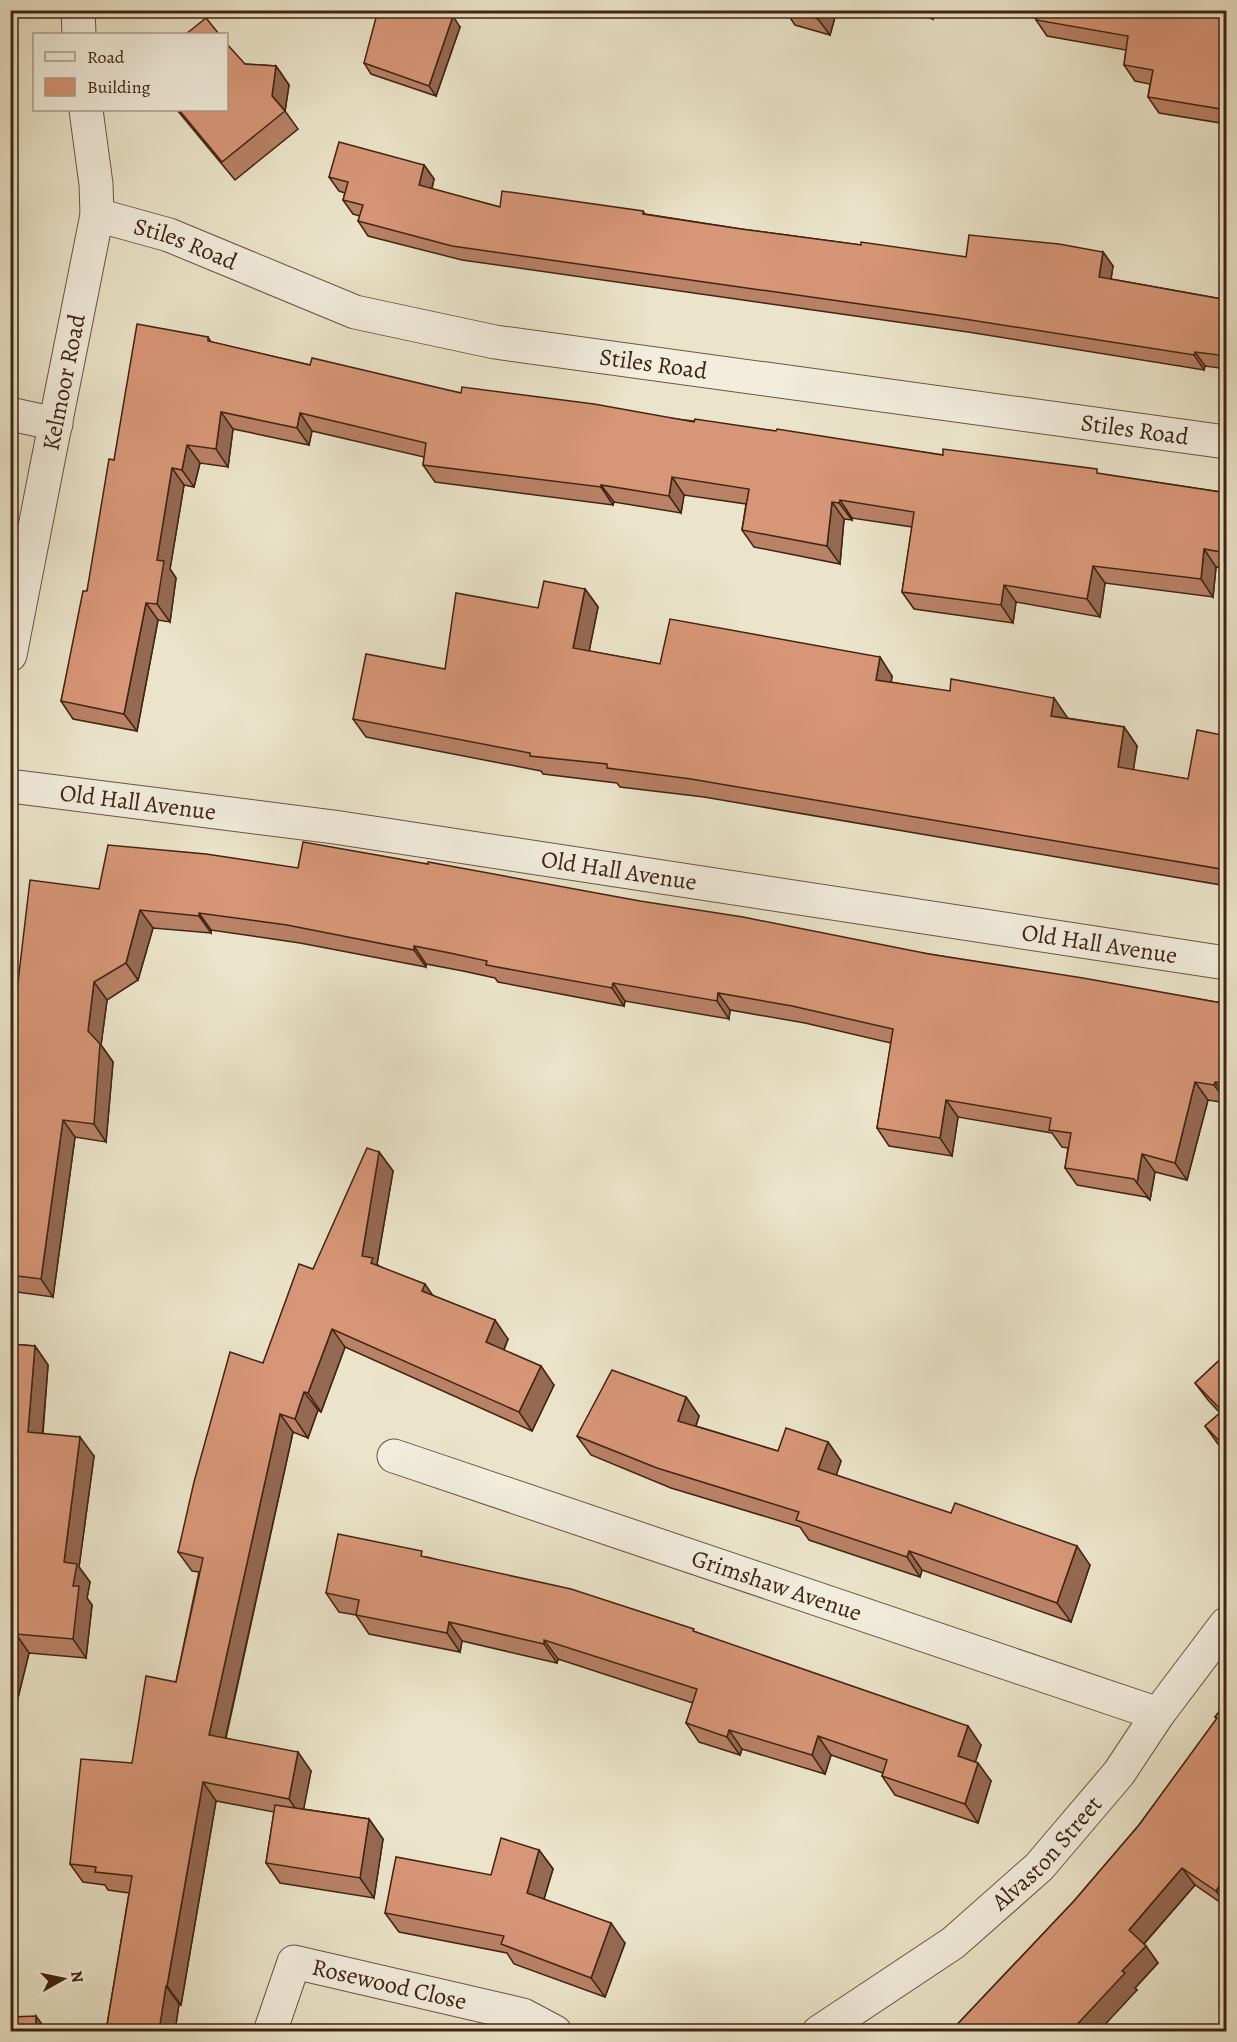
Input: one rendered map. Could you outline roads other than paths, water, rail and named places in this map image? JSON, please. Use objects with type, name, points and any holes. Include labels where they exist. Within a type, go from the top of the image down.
[{"type":"street","points":[[78,10],[79,33]]},
{"type":"street","name":"Kelmoor Road","points":[[10,655],[97,215],[96,184],[86,111]]},
{"type":"street","name":"Stiles Road","points":[[97,215],[169,235],[355,312],[425,328],[495,342],[1227,442]]},
{"type":"street","points":[[10,414],[56,424]]},
{"type":"street","name":"Old Hall Avenue","points":[[10,786],[334,827],[1227,963]]},
{"type":"street","name":"Grimshaw Avenue","points":[[394,1456],[1158,1714]]},
{"type":"street","name":"Alvaston Street","points":[[819,2031],[953,1943],[1039,1867],[1119,1773],[1158,1714],[1227,1624]]},
{"type":"street","name":"Rosewood Close","points":[[270,2031],[294,1962],[523,2015],[555,2031]]}]
